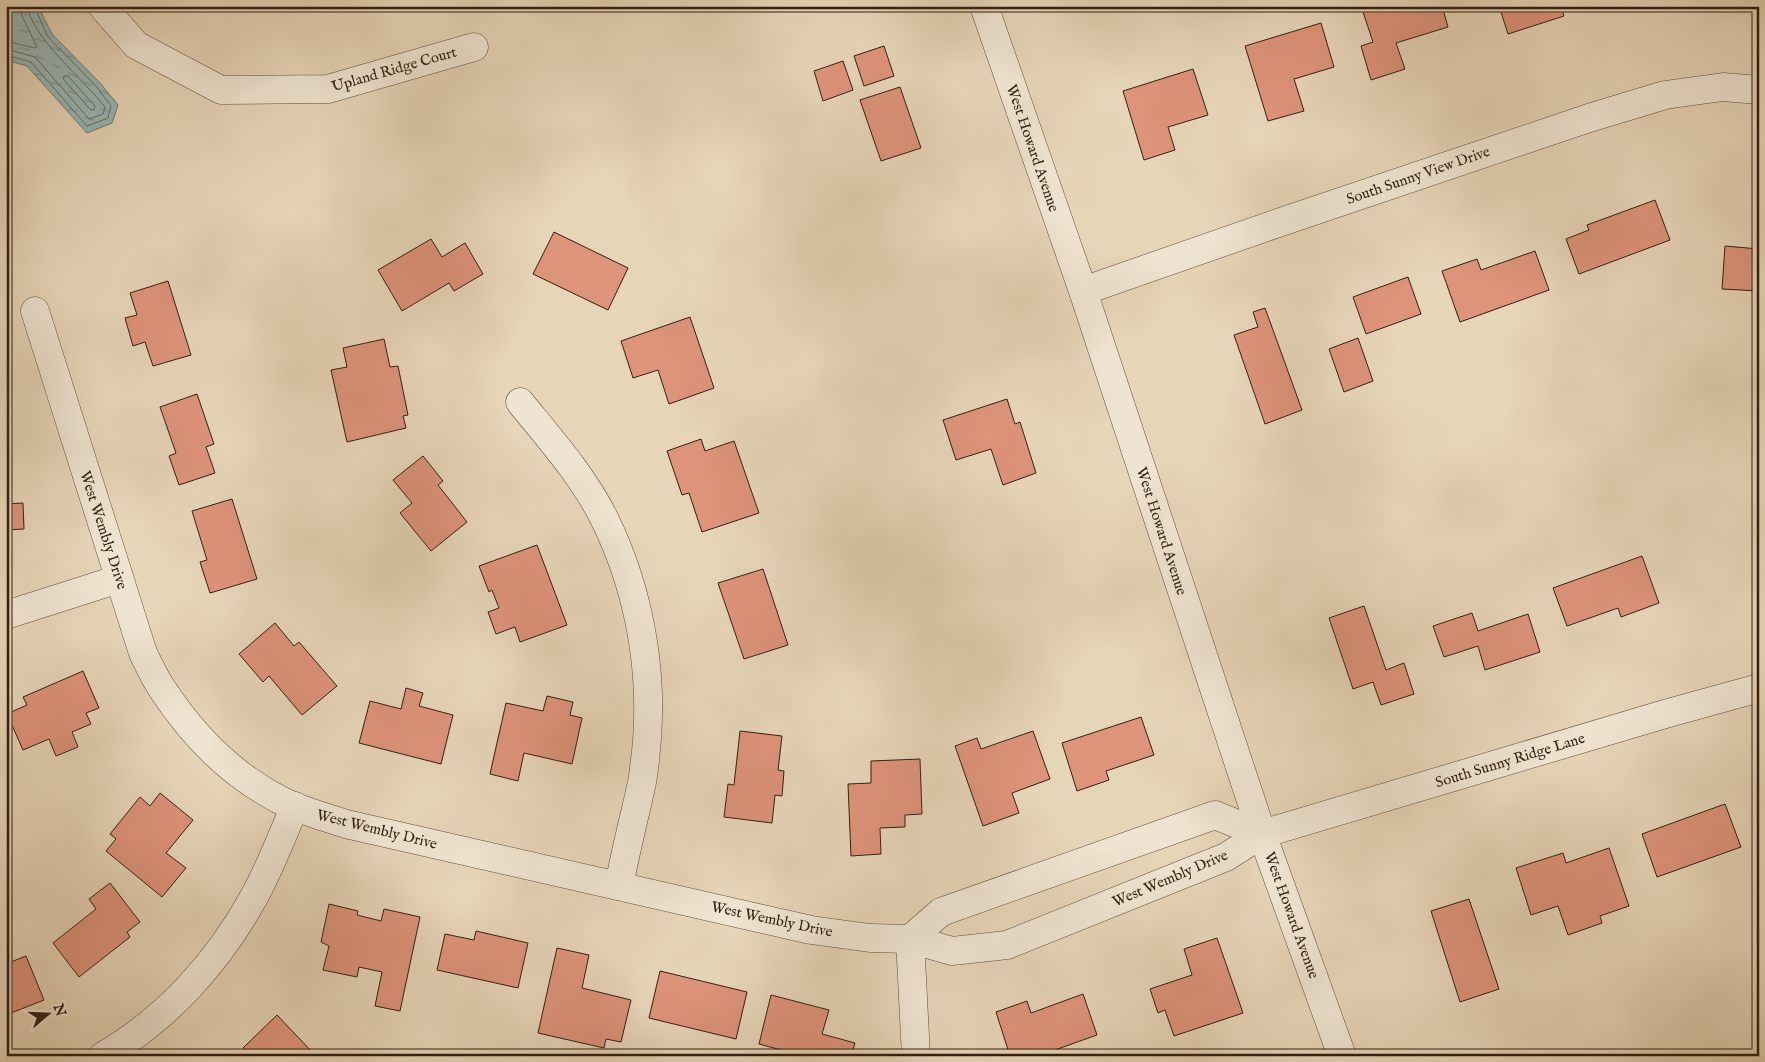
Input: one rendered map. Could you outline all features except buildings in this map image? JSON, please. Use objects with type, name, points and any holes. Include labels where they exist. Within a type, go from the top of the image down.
[{"type":"street","name":"Upland Ridge Court","points":[[102,6],[136,45],[221,90],[328,89],[474,46]]},
{"type":"street","name":"West Howard Avenue","points":[[984,6],[1082,291],[1262,834],[1342,1056]]},
{"type":"street","name":"South Sunny View Drive","points":[[1082,291],[1344,200],[1589,118],[1665,95],[1722,87],[1759,90]]},
{"type":"street","name":"West Wembly Drive","points":[[35,311],[143,653],[162,689],[187,725],[206,745],[247,780],[282,801],[346,824],[811,930],[870,938],[910,939],[952,951],[1007,945],[1226,857],[1262,834]]},
{"type":"street","points":[[520,402],[581,480],[604,518],[625,567],[637,608],[646,658],[649,713],[644,769],[619,886]]},
{"type":"street","points":[[6,615],[119,579]]},
{"type":"street","name":"South Sunny Ridge Lane","points":[[1262,834],[1665,714],[1759,688]]},
{"type":"street","points":[[103,1056],[160,1016],[195,980],[233,933],[255,895],[295,806]]},
{"type":"street","points":[[916,1056],[910,939],[941,912],[1215,815],[1262,834]]},
{"type":"water","points":[[6,6],[38,6],[52,34],[100,83],[118,105],[112,123],[87,133],[27,66],[6,60]]}]
